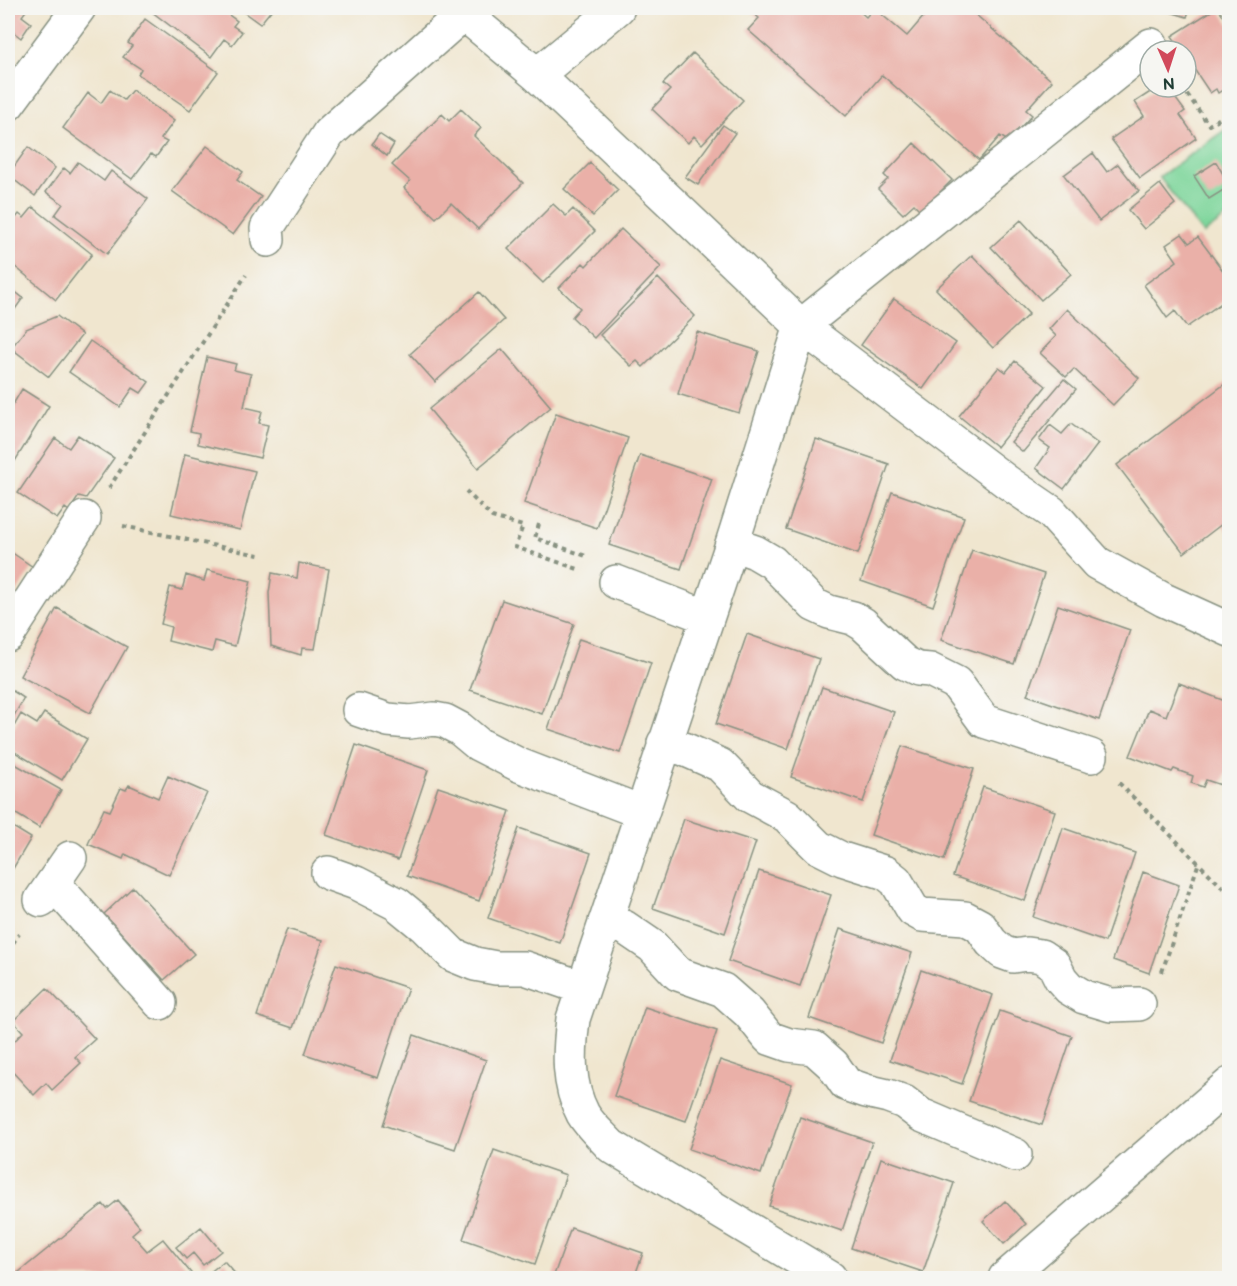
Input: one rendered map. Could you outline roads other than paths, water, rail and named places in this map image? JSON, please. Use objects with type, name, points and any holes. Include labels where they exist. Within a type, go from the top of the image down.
[{"type":"street","points":[[8,104],[79,8]]},
{"type":"street","points":[[537,75],[618,8]]},
{"type":"street","points":[[268,240],[267,228],[329,133],[460,11],[537,75],[801,326],[1006,482],[1051,512],[1098,563],[1164,600],[1230,630]]},
{"type":"street","points":[[830,1278],[611,1146],[584,1115],[573,1089],[569,1058],[573,1019],[732,544],[801,326],[1138,55]]},
{"type":"street","points":[[8,635],[84,518]]},
{"type":"street","points":[[732,544],[755,552],[772,562],[814,605],[864,624],[905,663],[918,669],[930,670],[956,683],[984,721],[1090,756]]},
{"type":"street","points":[[616,582],[707,617]]},
{"type":"street","points":[[359,710],[388,720],[446,721],[478,744],[519,765],[641,812]]},
{"type":"street","points":[[664,743],[720,765],[750,796],[787,816],[818,847],[842,860],[886,873],[896,881],[913,910],[922,915],[965,918],[980,926],[991,942],[1002,952],[1013,956],[1027,954],[1041,956],[1054,965],[1069,988],[1084,997],[1111,1005],[1139,1004]]},
{"type":"street","points":[[328,873],[356,883],[397,904],[425,927],[453,955],[475,964],[496,968],[525,968],[583,988]]},
{"type":"street","points":[[54,881],[160,1003]]},
{"type":"street","points":[[605,922],[624,927],[652,946],[678,974],[723,990],[749,1013],[769,1038],[789,1045],[814,1048],[834,1065],[846,1084],[904,1102],[921,1115],[1015,1155]]},
{"type":"street","points":[[1005,1278],[1230,1084]]}]
